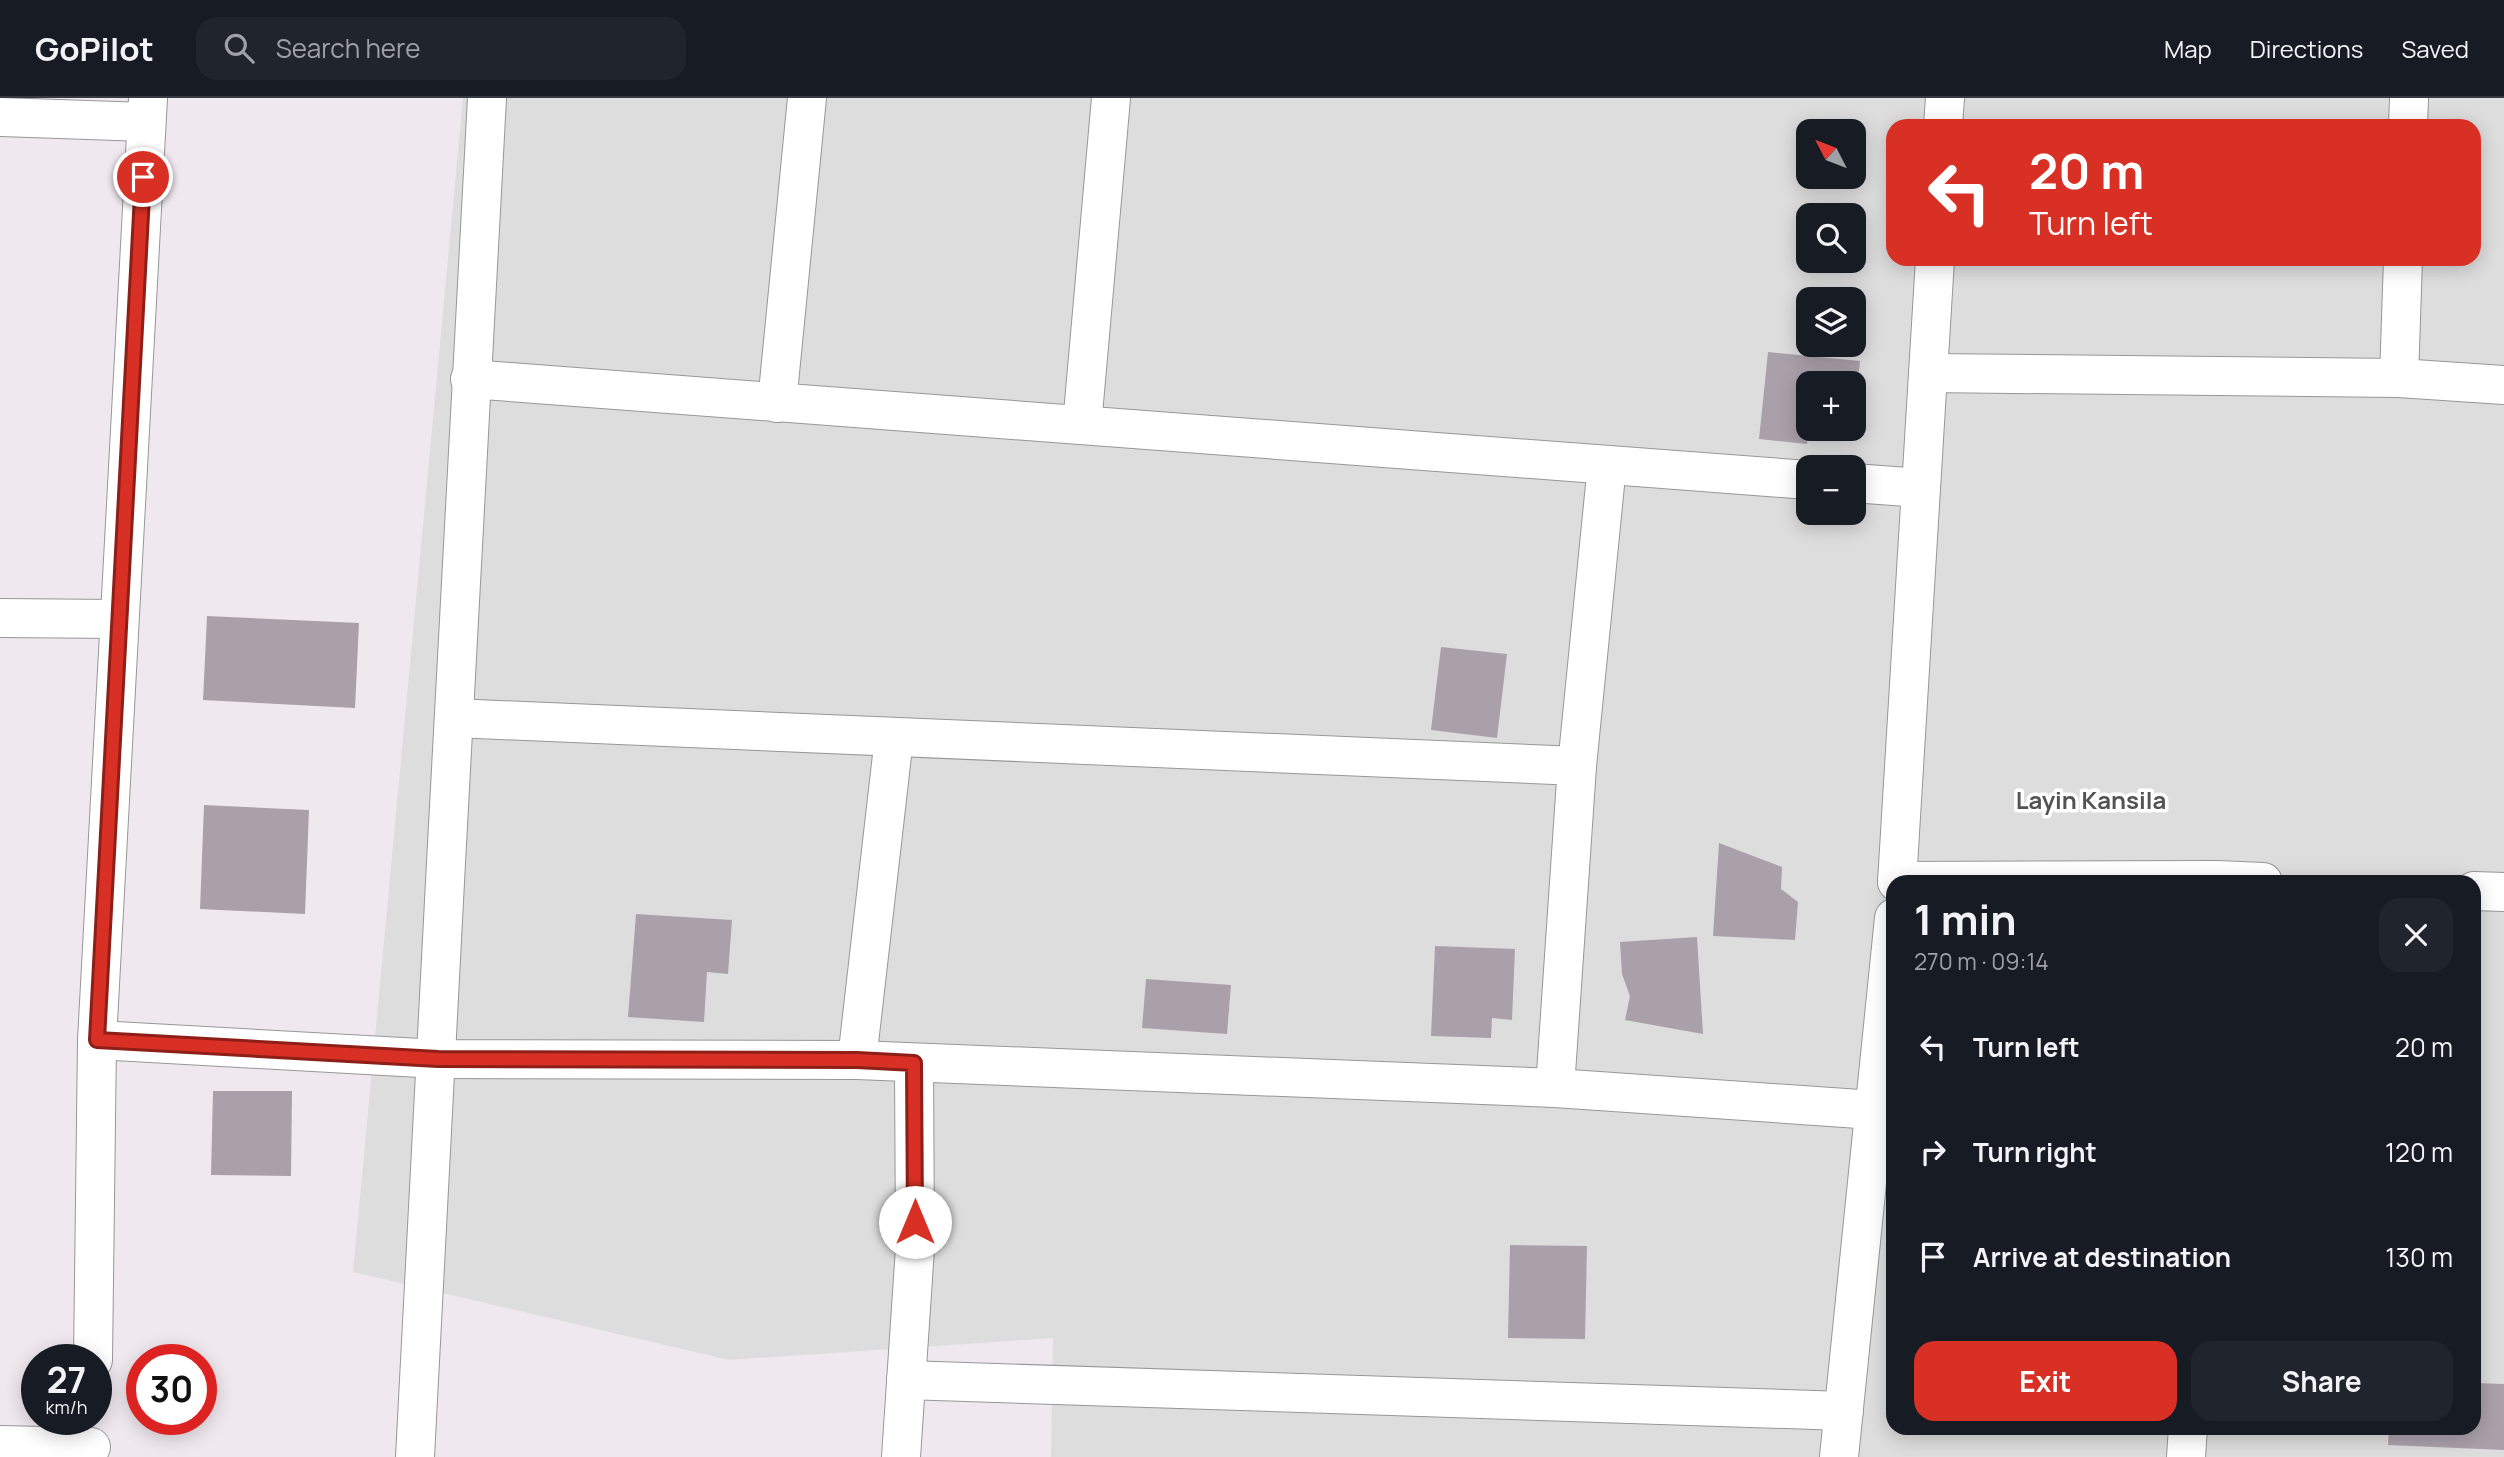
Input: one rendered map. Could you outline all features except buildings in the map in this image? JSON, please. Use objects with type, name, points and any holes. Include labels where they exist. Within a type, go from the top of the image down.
[{"type":"street","points":[[415,1457],[438,1059],[470,379],[487,98]]},
{"type":"street","points":[[777,403],[807,98]]},
{"type":"street","points":[[1082,425],[1111,98]]},
{"type":"street","points":[[1944,119],[1945,98]]},
{"type":"street","points":[[2408,119],[2409,98]]},
{"type":"street","points":[[0,117],[147,110],[97,1040],[93,1344]]},
{"type":"street","points":[[1897,875],[1935,266]]},
{"type":"street","points":[[2399,379],[2403,266]]},
{"type":"street","points":[[1928,373],[2399,379],[2504,385]]},
{"type":"street","points":[[470,379],[1796,479]]},
{"type":"street","points":[[1555,1088],[1577,766],[1608,465]]},
{"type":"street","points":[[1866,484],[1921,488]]},
{"type":"street","points":[[0,618],[118,619]]},
{"type":"street","points":[[454,718],[1577,766]]},
{"type":"street","points":[[857,1060],[894,738]]},
{"type":"street","points":[[2481,891],[2504,892]]},
{"type":"street","points":[[1839,1457],[1886,995]]},
{"type":"street","points":[[97,1040],[438,1059],[857,1060],[1555,1088],[1874,1110]]},
{"type":"street","points":[[901,1457],[915,1248],[914,1063]]},
{"type":"street","points":[[906,1380],[1844,1410]]},
{"type":"street","points":[[2186,1457],[2188,1435]]},
{"type":"street","points":[[0,1444],[91,1441]]},
{"type":"shaded area","points":[[463,98],[2504,98],[2504,1457],[1051,1457],[1053,1338],[729,1360],[353,1272]]},
{"type":"district","name":"Layin Kansila","points":[[2091,799]]},
{"type":"route","points":[[143,177],[97,1040],[438,1059],[857,1060],[914,1063],[915,1222]]}]
